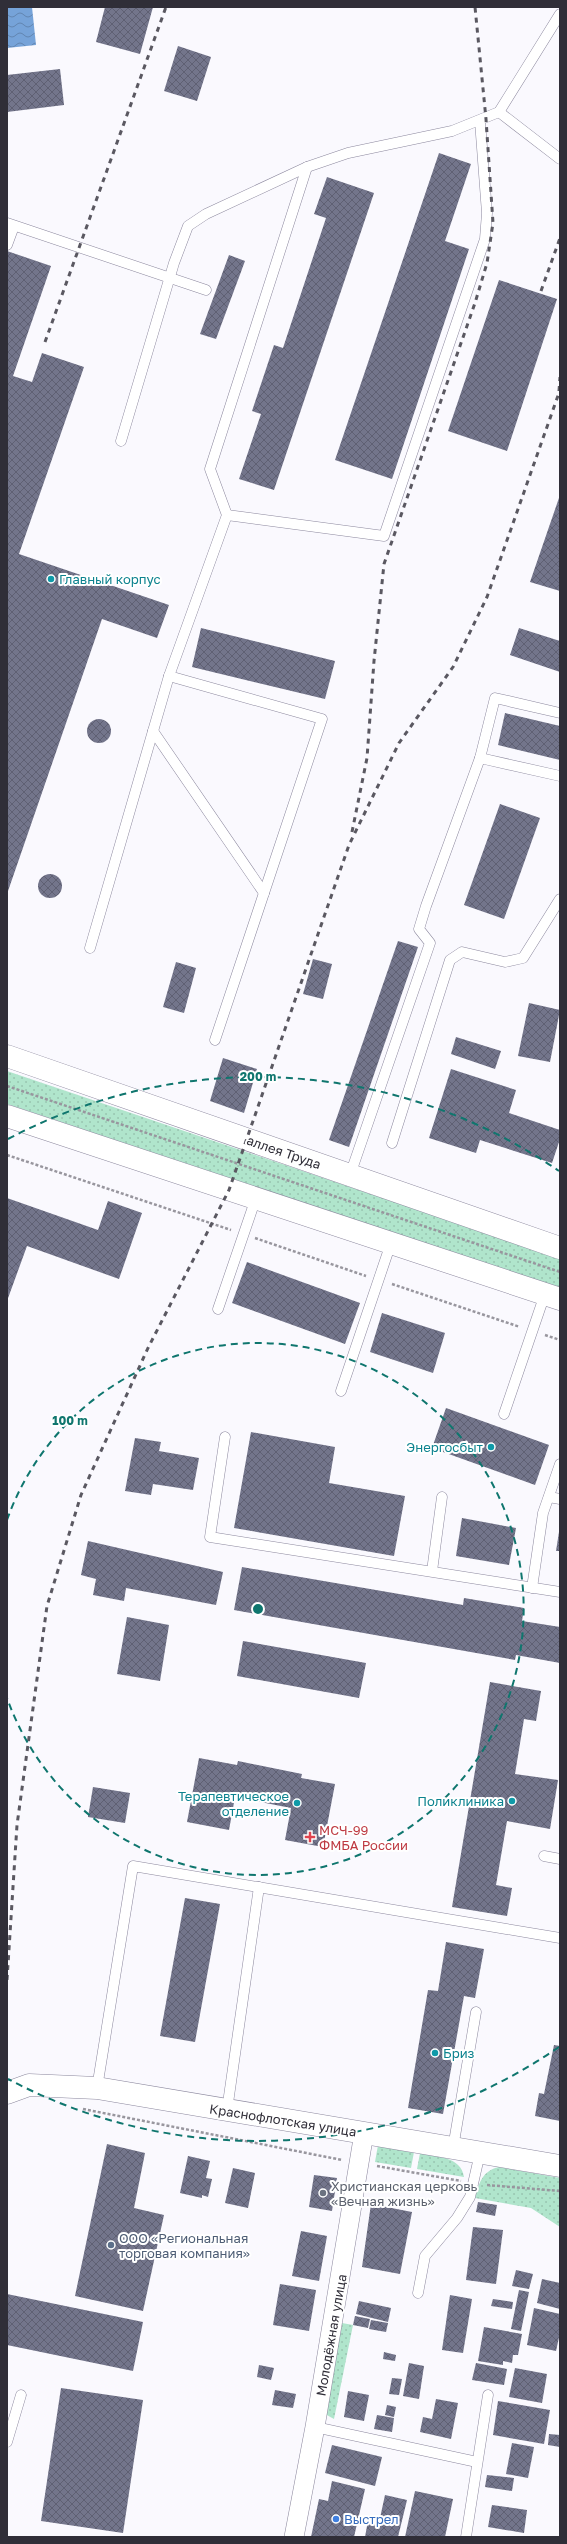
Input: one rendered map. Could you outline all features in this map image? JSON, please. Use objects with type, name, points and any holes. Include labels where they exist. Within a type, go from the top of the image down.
[{"type":"street","name":"аллея Труда","points":[[7,1056],[560,1248]]},
{"type":"street","points":[[7,1116],[552,1296]]},
{"type":"street","name":"Краснофлотская улица","points":[[7,2093],[30,2085],[97,2088],[560,2166]]},
{"type":"street","name":"Молодёжная улица","points":[[294,2537],[315,2427],[364,2133]]},
{"type":"lane","points":[[121,441],[170,276],[188,226],[206,214],[307,167],[348,153],[452,131],[480,121],[499,112],[560,14]]},
{"type":"lane","points":[[499,112],[560,159]]},
{"type":"lane","points":[[227,515],[384,536],[485,239],[486,213],[480,121]]},
{"type":"lane","points":[[90,948],[169,676],[227,515],[210,469],[307,167]]},
{"type":"lane","points":[[8,245],[10,224],[170,276],[206,290]]},
{"type":"lane","points":[[169,676],[322,719],[215,1040]]},
{"type":"lane","points":[[350,1175],[430,943],[419,929],[480,758],[495,698],[560,713]]},
{"type":"lane","points":[[153,731],[264,893]]},
{"type":"lane","points":[[480,758],[560,776]]},
{"type":"lane","points":[[392,1143],[450,960],[462,952],[506,962],[523,958],[560,899]]},
{"type":"lane","points":[[218,1309],[256,1198]]},
{"type":"lane","points":[[341,1391],[391,1243]]},
{"type":"lane","points":[[504,1414],[532,1331],[552,1296]]},
{"type":"lane","points":[[225,1437],[210,1537],[560,1592]]},
{"type":"lane","points":[[532,1588],[543,1513],[560,1464]]},
{"type":"lane","points":[[432,1572],[442,1497]]},
{"type":"lane","points":[[549,1497],[560,1499]]},
{"type":"lane","points":[[544,1856],[560,1859]]},
{"type":"lane","points":[[97,2088],[133,1866],[560,1938]]},
{"type":"lane","points":[[227,2110],[259,1887]]},
{"type":"lane","points":[[453,2148],[476,2012]]},
{"type":"lane","points":[[418,2293],[426,2256],[467,2202],[480,2153]]},
{"type":"lane","points":[[7,2442],[21,2395]]},
{"type":"lane","points":[[466,2537],[488,2395]]},
{"type":"lane","points":[[315,2427],[477,2462]]},
{"type":"path","points":[[7,1086],[560,1272]]},
{"type":"path","points":[[7,1156],[560,1340]]},
{"type":"path","points":[[80,2108],[360,2164],[473,2183],[560,2191]]},
{"type":"green space","points":[[7,1071],[560,1258],[560,1290],[7,1104]]},
{"type":"green space","points":[[378,2145],[414,2152],[411,2168],[375,2162]]},
{"type":"green space","points":[[420,2153],[453,2161],[462,2170],[464,2177],[417,2169]]},
{"type":"green space","points":[[499,2167],[560,2178],[560,2227],[531,2208],[475,2198],[482,2178],[489,2171]]},
{"type":"green space","points":[[342,2323],[353,2325],[334,2419],[325,2414]]},
{"type":"water","points":[[7,7],[32,7],[36,45],[7,48]]},
{"type":"building","points":[[105,7],[153,7],[140,54],[96,42]]},
{"type":"building","points":[[178,46],[211,57],[197,101],[164,91]]},
{"type":"building","points":[[60,69],[64,105],[7,112],[7,75]]},
{"type":"building","points":[[439,153],[471,164],[445,241],[469,249],[392,479],[335,460]]},
{"type":"building","points":[[327,177],[374,193],[274,490],[239,479],[261,414],[252,411],[274,345],[283,348],[326,218],[314,214]]},
{"type":"building","name":"Главный корпус","points":[[7,251],[51,266],[13,376],[32,382],[42,353],[84,367],[19,554],[169,605],[157,638],[102,619],[7,894]]},
{"type":"building","points":[[229,255],[245,261],[216,339],[200,334]]},
{"type":"building","points":[[499,280],[557,299],[507,451],[448,431]]},
{"type":"building","points":[[560,495],[560,591],[530,582]]},
{"type":"building","points":[[201,628],[335,661],[325,699],[192,667]]},
{"type":"building","points":[[519,628],[560,641],[560,672],[510,655]]},
{"type":"building","points":[[505,713],[560,726],[560,760],[498,745]]},
{"type":"building","points":[[99,719],[107,723],[111,731],[107,739],[99,743],[91,739],[87,731],[91,723]]},
{"type":"building","points":[[500,804],[540,818],[504,919],[464,905]]},
{"type":"building","points":[[50,874],[58,878],[62,886],[58,894],[50,898],[42,894],[38,886],[42,878]]},
{"type":"building","points":[[398,941],[418,947],[349,1147],[329,1140]]},
{"type":"building","points":[[313,959],[332,964],[323,999],[303,994]]},
{"type":"building","points":[[176,962],[196,968],[184,1013],[163,1007]]},
{"type":"building","points":[[529,1003],[560,1010],[550,1062],[518,1056]]},
{"type":"building","points":[[456,1037],[501,1051],[495,1069],[451,1054]]},
{"type":"building","points":[[223,1058],[257,1069],[244,1113],[210,1101]]},
{"type":"building","points":[[451,1069],[516,1090],[509,1113],[560,1130],[560,1139],[552,1163],[480,1140],[476,1153],[429,1138]]},
{"type":"building","points":[[7,1198],[98,1230],[108,1201],[142,1213],[119,1279],[27,1246],[7,1301]]},
{"type":"building","points":[[247,1262],[360,1303],[345,1344],[232,1303]]},
{"type":"building","points":[[382,1313],[445,1333],[433,1373],[370,1352]]},
{"type":"building","name":"Энергосбыт","points":[[446,1408],[549,1445],[535,1485],[432,1448]]},
{"type":"building","points":[[251,1432],[335,1447],[329,1483],[405,1496],[394,1556],[234,1528]]},
{"type":"building","points":[[135,1438],[161,1442],[159,1451],[199,1458],[193,1490],[153,1484],[151,1495],[125,1491]]},
{"type":"building","points":[[462,1518],[516,1528],[509,1565],[456,1556]]},
{"type":"building","points":[[559,1532],[560,1551],[556,1551]]},
{"type":"building","points":[[88,1541],[223,1572],[216,1605],[126,1588],[124,1601],[93,1595],[96,1579],[81,1575]]},
{"type":"building","points":[[242,1567],[463,1605],[464,1598],[524,1608],[522,1621],[560,1627],[560,1663],[516,1655],[515,1660],[234,1610]]},
{"type":"building","points":[[127,1617],[169,1625],[160,1681],[117,1674]]},
{"type":"building","points":[[243,1641],[366,1663],[359,1698],[237,1676]]},
{"type":"building","name":"Поликлиника","points":[[490,1682],[541,1691],[536,1721],[524,1719],[515,1774],[558,1780],[550,1829],[507,1821],[496,1885],[512,1888],[507,1916],[452,1907]]},
{"type":"building","name":"Терапевтическое отделение","points":[[199,1758],[237,1765],[238,1761],[302,1774],[301,1778],[335,1784],[323,1847],[285,1840],[291,1808],[235,1797],[229,1830],[187,1822]]},
{"type":"building","points":[[93,1787],[130,1793],[125,1823],[88,1817]]},
{"type":"building","points":[[185,1898],[220,1904],[195,2042],[160,2036]]},
{"type":"building","name":"Бриз","points":[[446,1942],[484,1949],[475,1998],[464,1996],[443,2114],[408,2108],[428,1990],[438,1991]]},
{"type":"building","points":[[554,2045],[560,2046],[560,2121],[535,2116],[539,2093],[544,2094]]},
{"type":"building","points":[[107,2144],[145,2153],[134,2208],[164,2215],[143,2311],[75,2296]]},
{"type":"building","points":[[188,2156],[210,2161],[206,2178],[212,2179],[208,2197],[202,2195],[202,2198],[180,2193]]},
{"type":"building","points":[[233,2168],[255,2173],[248,2208],[225,2203]]},
{"type":"building","name":"Христианская церковь «Вечная жизнь»","points":[[314,2175],[337,2178],[332,2211],[309,2207]]},
{"type":"building","points":[[478,2202],[497,2205],[495,2216],[476,2212]]},
{"type":"building","points":[[371,2204],[412,2212],[400,2274],[362,2267]]},
{"type":"building","points":[[473,2227],[503,2230],[496,2284],[466,2280]]},
{"type":"building","points":[[301,2231],[327,2236],[319,2281],[292,2276]]},
{"type":"building","points":[[516,2270],[533,2274],[529,2289],[512,2286]]},
{"type":"building","points":[[542,2279],[560,2283],[560,2309],[537,2303]]},
{"type":"building","points":[[280,2284],[316,2290],[309,2331],[273,2325]]},
{"type":"building","points":[[519,2290],[529,2292],[521,2331],[511,2329]]},
{"type":"building","points":[[7,2294],[143,2322],[133,2371],[7,2345]]},
{"type":"building","points":[[450,2295],[472,2299],[463,2353],[442,2350]]},
{"type":"building","points":[[493,2299],[513,2302],[512,2309],[491,2306]]},
{"type":"building","points":[[359,2301],[391,2308],[388,2322],[356,2314]]},
{"type":"building","points":[[534,2308],[560,2314],[560,2333],[556,2351],[527,2345]]},
{"type":"building","points":[[355,2316],[370,2319],[368,2328],[353,2325]]},
{"type":"building","points":[[371,2320],[388,2323],[386,2332],[369,2329]]},
{"type":"building","points":[[484,2327],[522,2334],[518,2355],[513,2355],[512,2363],[503,2361],[503,2365],[478,2361]]},
{"type":"building","points":[[384,2352],[396,2355],[395,2361],[383,2359]]},
{"type":"building","points":[[409,2363],[424,2366],[419,2399],[403,2396]]},
{"type":"building","points":[[476,2363],[507,2369],[504,2385],[472,2380]]},
{"type":"building","points":[[259,2365],[274,2368],[271,2380],[257,2377]]},
{"type":"building","points":[[515,2368],[547,2374],[542,2403],[509,2397]]},
{"type":"building","points":[[392,2378],[402,2379],[399,2395],[389,2394]]},
{"type":"building","points":[[61,2388],[143,2400],[123,2533],[41,2521]]},
{"type":"building","points":[[275,2390],[296,2394],[293,2408],[272,2405]]},
{"type":"building","points":[[348,2391],[369,2395],[364,2421],[344,2417]]},
{"type":"building","points":[[436,2399],[458,2403],[451,2439],[420,2432],[423,2417],[432,2419]]},
{"type":"building","points":[[498,2401],[550,2410],[544,2444],[493,2435]]},
{"type":"building","points":[[387,2405],[396,2407],[394,2417],[385,2415]]},
{"type":"building","points":[[377,2415],[394,2418],[392,2432],[374,2429]]},
{"type":"building","points":[[549,2434],[560,2435],[560,2447],[548,2445]]},
{"type":"building","points":[[512,2443],[534,2447],[528,2478],[506,2474]]},
{"type":"building","points":[[332,2445],[382,2457],[375,2486],[325,2473]]},
{"type":"building","points":[[487,2475],[514,2478],[512,2491],[485,2487]]},
{"type":"building","name":"Выстрел","points":[[332,2481],[365,2489],[354,2537],[311,2537],[319,2499],[328,2501]]},
{"type":"building","points":[[415,2491],[453,2499],[445,2537],[405,2537]]},
{"type":"building","points":[[385,2495],[407,2500],[398,2537],[365,2537],[369,2515],[380,2518]]},
{"type":"building","points":[[492,2505],[527,2510],[524,2533],[488,2527]]},
{"type":"railway","points":[[45,342],[166,7]]},
{"type":"railway","points":[[352,832],[367,758],[374,661],[384,564],[475,303],[487,263],[493,223],[486,119],[475,7]]},
{"type":"railway","points":[[541,291],[560,238]]},
{"type":"railway","points":[[559,391],[560,377]]},
{"type":"railway","points":[[7,1980],[17,1825],[47,1606],[81,1495],[148,1348],[229,1190],[349,845],[399,743],[453,667],[487,597],[560,390]]},
{"type":"place","name":"Главный корпус","points":[[51,579]]},
{"type":"place","name":"Энергосбыт","points":[[491,1447]]},
{"type":"place","name":"Поликлиника","points":[[512,1801]]},
{"type":"place","name":"Терапевтическое отделение","points":[[297,1803]]},
{"type":"place","name":"МСЧ-99 ФМБА России","points":[[310,1837]]},
{"type":"place","name":"Бриз","points":[[435,2053]]},
{"type":"place","name":"Христианская церковь «Вечная жизнь»","points":[[323,2193]]},
{"type":"place","name":"ООО «Региональная торговая компания»","points":[[111,2245]]},
{"type":"place","name":"Выстрел","points":[[336,2519]]}]
